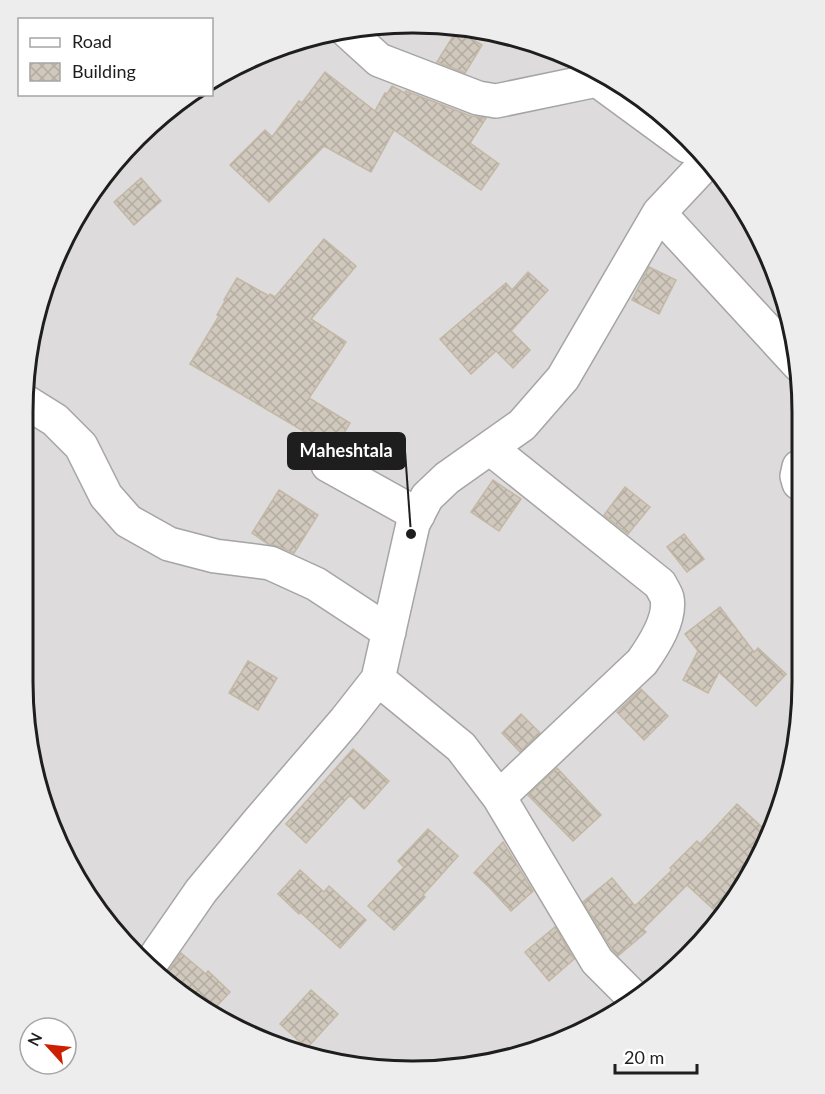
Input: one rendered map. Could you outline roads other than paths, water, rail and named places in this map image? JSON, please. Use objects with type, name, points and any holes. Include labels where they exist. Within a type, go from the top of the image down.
[{"type":"street","points":[[354,37],[379,60],[478,99],[496,101],[593,79]]},
{"type":"street","points":[[622,97],[667,130]]},
{"type":"street","points":[[154,959],[201,891],[378,679],[413,524],[427,497],[447,478],[522,425],[563,378],[658,213],[702,167]]},
{"type":"street","points":[[658,213],[787,352]]},
{"type":"street","points":[[33,406],[56,420],[81,446],[106,496],[128,521],[169,544],[215,556],[270,563],[316,584],[389,632]]},
{"type":"street","points":[[490,448],[660,585],[667,597],[666,614],[658,639],[642,662],[499,797]]},
{"type":"street","points":[[328,465],[418,515]]},
{"type":"street","points":[[378,679],[461,747],[499,797],[597,961],[629,993]]},
{"type":"place","name":"Maheshtala","points":[[411,534]]}]
